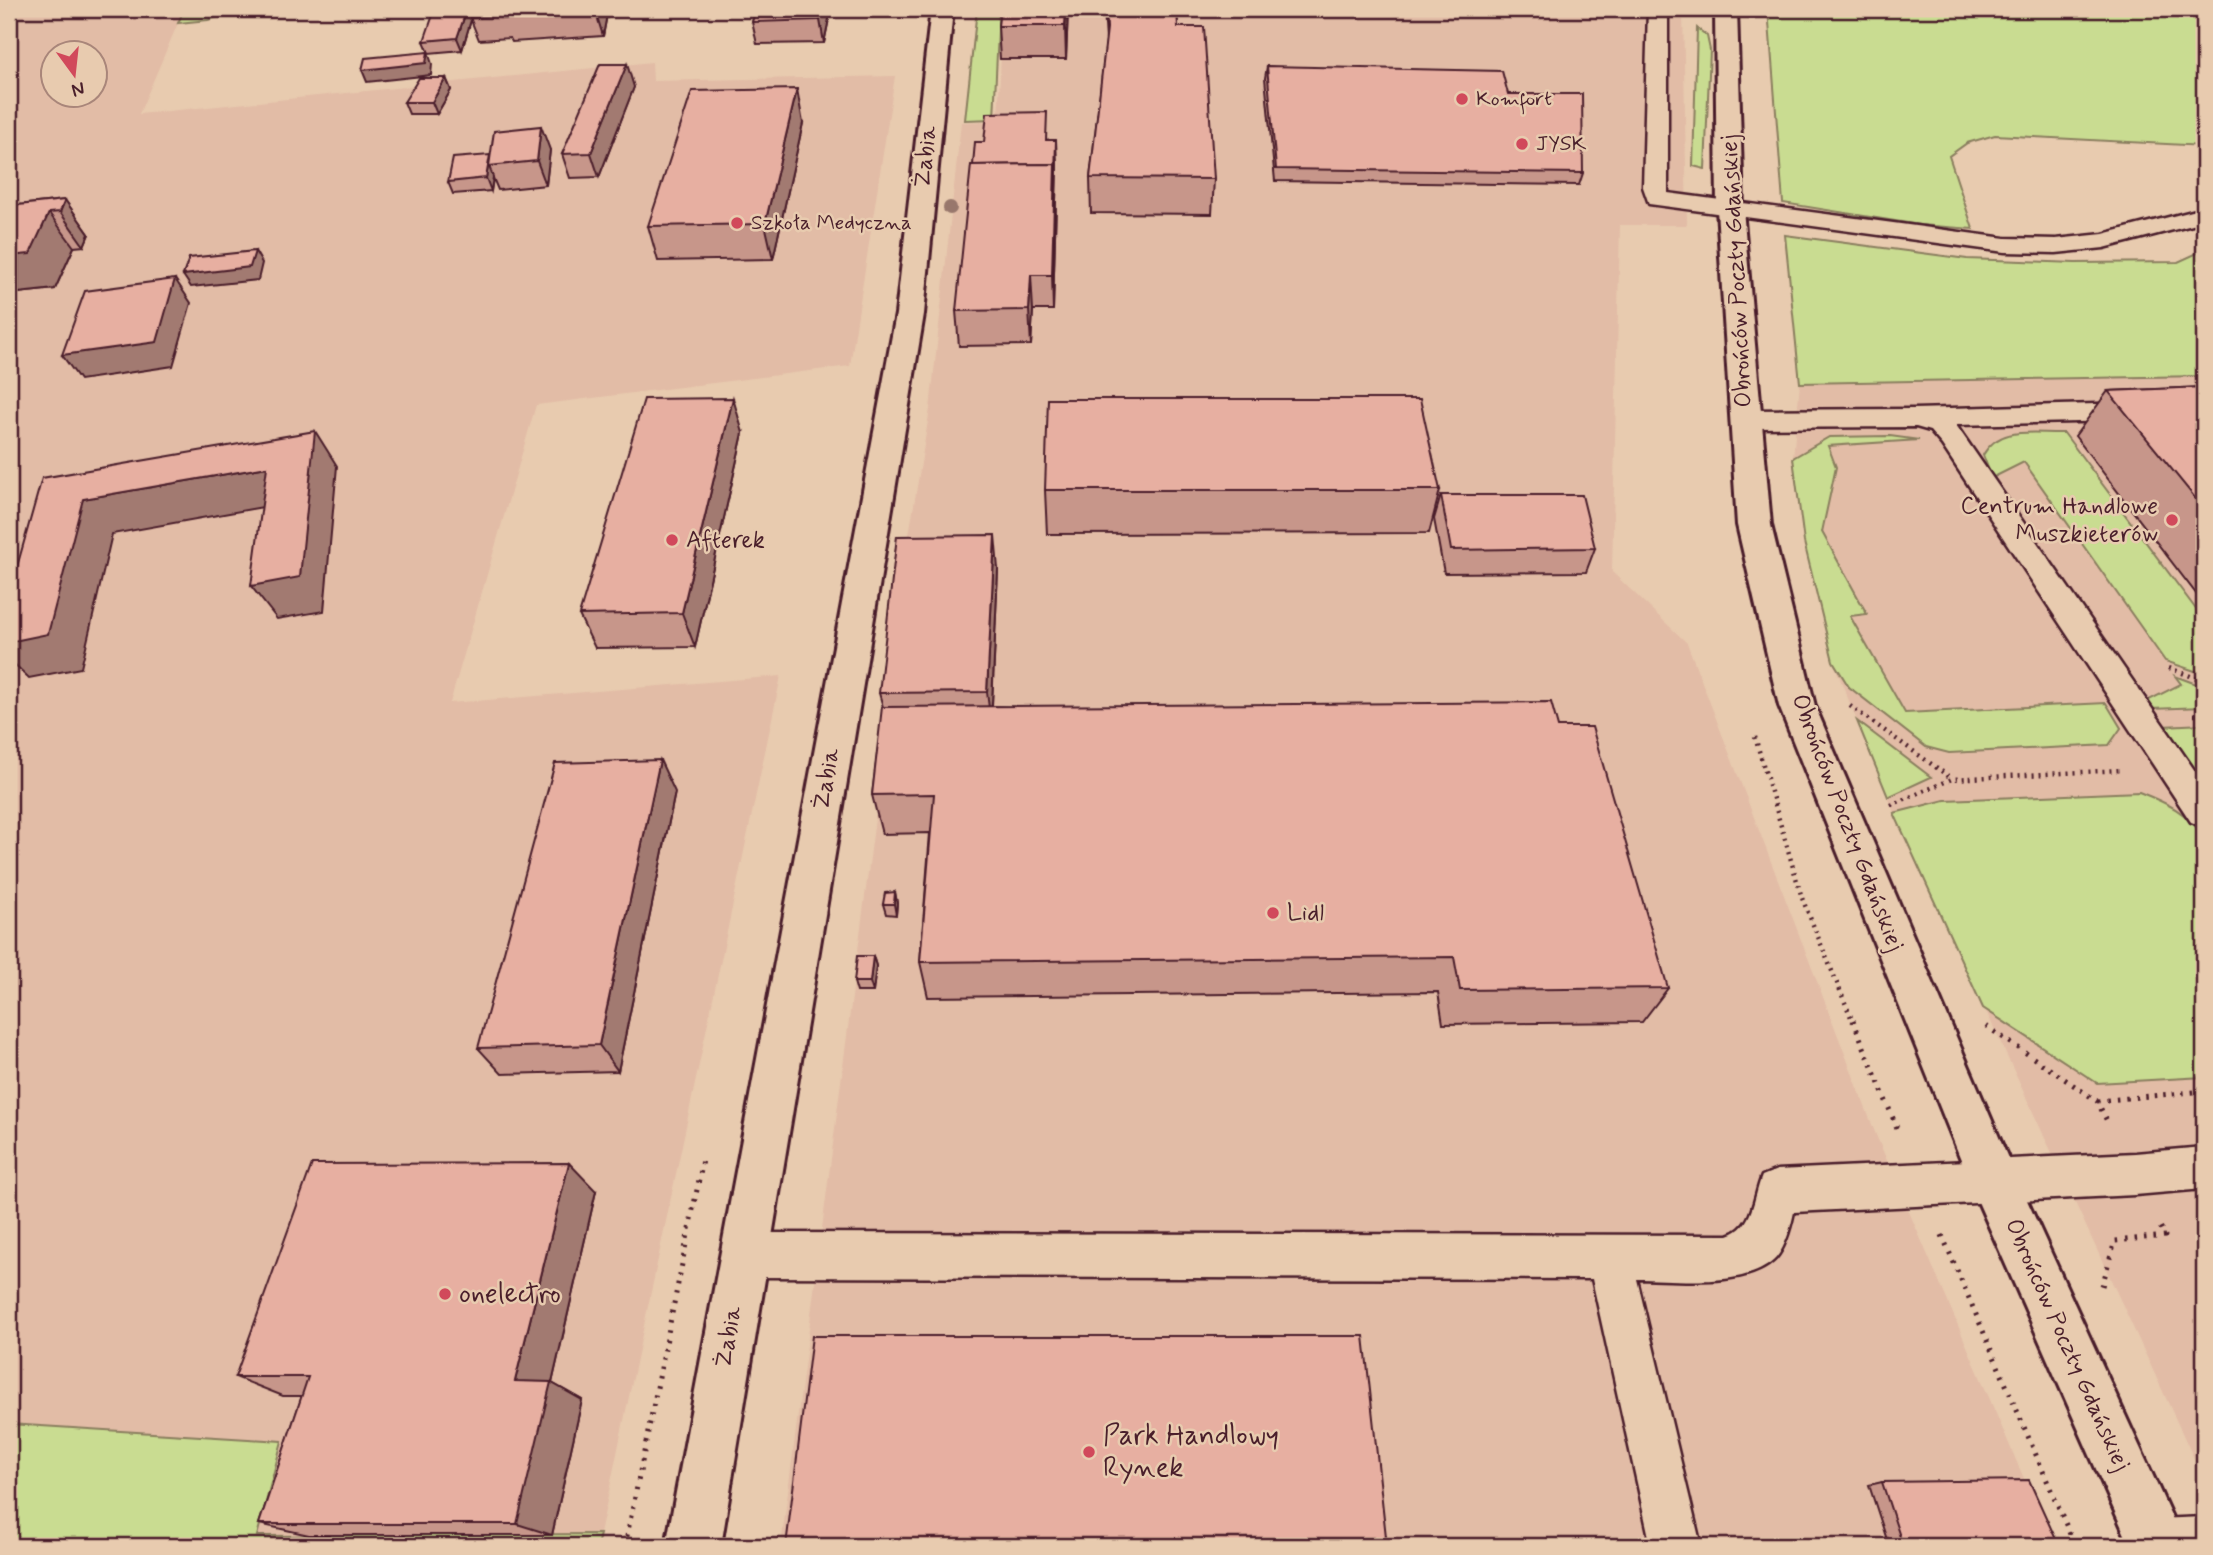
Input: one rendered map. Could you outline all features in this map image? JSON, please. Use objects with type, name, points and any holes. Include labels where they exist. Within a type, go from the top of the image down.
[{"type":"street","name":"Żabia","points":[[693,1546],[910,314],[942,9]]},
{"type":"street","name":"Obrońców Poczty Gdańskiej","points":[[1726,9],[1730,209],[1754,525],[1806,733],[1993,1180],[2173,1544]]},
{"type":"lane","points":[[1658,9],[1655,195],[1664,201],[1967,242],[2031,246],[2104,241],[2204,215]]},
{"type":"lane","points":[[1745,419],[2204,411]]},
{"type":"lane","points":[[1900,417],[1933,421],[1944,428],[2204,811]]},
{"type":"lane","points":[[743,1255],[1728,1257],[1750,1252],[1765,1238],[1777,1191],[2134,1174],[2204,1168]]},
{"type":"lane","points":[[1609,1256],[1676,1546]]},
{"type":"path","points":[[2169,668],[2204,681]]},
{"type":"path","points":[[1849,705],[1952,779]]},
{"type":"path","points":[[1753,731],[1802,898],[1920,1184],[2075,1546]]},
{"type":"path","points":[[1883,808],[1952,779],[2174,768]]},
{"type":"path","points":[[1978,1020],[2097,1101],[2165,1236],[2115,1241],[2101,1284]]},
{"type":"path","points":[[2097,1101],[2204,1091]]},
{"type":"shaded area","points":[[9,9],[184,9],[139,114],[652,62],[653,81],[895,76],[850,366],[536,405],[450,703],[781,676],[600,1534],[256,1537],[282,1441],[9,1424]]},
{"type":"shaded area","points":[[1003,9],[1683,9],[1687,225],[1620,225],[1612,572],[1687,643],[1876,1135],[2053,1546],[781,1546],[887,726],[903,571],[930,409],[961,122],[998,121]]},
{"type":"shaded area","points":[[2204,376],[2204,1480],[1894,813],[1833,661],[1804,542],[1793,458],[1800,383]]},
{"type":"green space","points":[[184,9],[242,9],[208,20],[178,23]]},
{"type":"green space","points":[[977,9],[999,9],[994,119],[965,120]]},
{"type":"green space","points":[[1768,9],[2204,9],[2204,146],[1995,135],[1967,143],[1949,156],[1973,229],[1920,225],[1783,203]]},
{"type":"green space","points":[[1697,28],[1707,36],[1710,50],[1705,169],[1693,166]]},
{"type":"green space","points":[[1785,235],[1967,259],[2075,263],[2178,262],[2204,250],[2204,376],[1800,383]]},
{"type":"green space","points":[[2029,432],[2064,433],[2204,620],[2204,674],[2165,661],[2024,462],[1992,478],[1983,455],[1998,439]]},
{"type":"green space","points":[[1890,436],[1919,440],[1828,446],[1836,467],[1822,532],[1867,614],[1850,616],[1905,713],[2106,703],[2121,728],[2109,745],[1949,753],[1926,747],[1849,687],[1833,661],[1804,542],[1793,458],[1829,437]]},
{"type":"green space","points":[[2175,676],[2204,687],[2204,707],[2150,709],[2145,702],[2181,684]]},
{"type":"green space","points":[[1857,721],[1931,777],[1888,797]]},
{"type":"green space","points":[[2204,724],[2204,783],[2163,726]]},
{"type":"green space","points":[[2139,792],[2176,809],[2191,821],[2204,838],[2204,1077],[2097,1083],[1983,1008],[1894,813],[1945,800]]},
{"type":"green space","points":[[9,1424],[282,1441],[257,1536],[600,1534],[597,1546],[9,1546]]},
{"type":"building","points":[[435,9],[467,9],[457,38],[424,41]]},
{"type":"building","points":[[473,9],[597,9],[596,13],[503,19],[505,15],[470,18]]},
{"type":"building","points":[[756,9],[823,9],[820,20],[752,22]]},
{"type":"building","points":[[1000,9],[1066,9],[1065,26],[998,26]]},
{"type":"building","points":[[1106,9],[1177,9],[1178,27],[1204,27],[1214,179],[1090,178],[1107,28]]},
{"type":"building","points":[[428,52],[426,63],[362,70],[365,58]]},
{"type":"building","points":[[600,64],[627,64],[591,153],[562,154]]},
{"type":"building","points":[[1267,66],[1502,71],[1508,94],[1582,94],[1583,173],[1276,169]]},
{"type":"building","points":[[419,78],[446,78],[432,102],[404,102]]},
{"type":"building","points":[[797,89],[765,224],[648,226],[692,91]]},
{"type":"building","points":[[1047,112],[1046,140],[1056,140],[1055,175],[1055,164],[973,165],[975,142],[984,142],[987,113]]},
{"type":"building","points":[[541,126],[537,161],[489,166],[494,131]]},
{"type":"building","points":[[490,155],[486,178],[448,182],[453,158]]},
{"type":"building","points":[[1055,164],[1052,275],[1031,275],[1029,310],[956,311],[971,165]]},
{"type":"building","points":[[65,200],[60,212],[49,213],[30,254],[9,256],[9,206]]},
{"type":"building","points":[[255,251],[250,267],[183,275],[189,258]]},
{"type":"building","points":[[175,279],[157,342],[62,355],[85,291]]},
{"type":"building","points":[[2204,387],[2204,509],[2108,391]]},
{"type":"building","name":"Afterek","points":[[733,398],[682,613],[579,615],[644,399]]},
{"type":"building","points":[[1048,399],[1420,399],[1440,490],[1045,490]]},
{"type":"building","points":[[315,431],[300,577],[251,586],[267,467],[83,499],[48,634],[9,642],[9,595],[42,478]]},
{"type":"building","points":[[1441,495],[1582,495],[1595,548],[1451,550]]},
{"type":"building","points":[[995,535],[987,692],[879,693],[897,536]]},
{"type":"building","name":"Lidl","points":[[1551,702],[1558,727],[1592,727],[1668,988],[1460,990],[1454,957],[920,962],[934,794],[872,795],[882,707]]},
{"type":"building","points":[[660,760],[599,1045],[478,1048],[555,763]]},
{"type":"building","points":[[895,892],[894,904],[883,904],[885,893]]},
{"type":"building","points":[[857,956],[873,956],[870,982],[854,982]]},
{"type":"building","name":"onelectro","points":[[569,1163],[515,1381],[551,1382],[517,1524],[259,1524],[308,1377],[235,1377],[312,1164]]},
{"type":"building","name":"Park Handlowy Rynek","points":[[812,1336],[1364,1336],[1387,1546],[786,1546]]},
{"type":"building","points":[[2029,1480],[2059,1546],[1903,1546],[1882,1482]]},
{"type":"place","name":"Komfort","points":[[1462,99]]},
{"type":"place","name":"JYSK","points":[[1522,144]]},
{"type":"place","name":"Szkoła Medyczna","points":[[737,223]]},
{"type":"place","name":"Centrum Handlowe Muszkieterów","points":[[2172,520]]},
{"type":"place","name":"Afterek","points":[[672,540]]},
{"type":"place","name":"Lidl","points":[[1273,913]]},
{"type":"place","name":"onelectro","points":[[445,1294]]},
{"type":"place","name":"Park Handlowy Rynek","points":[[1089,1452]]}]
